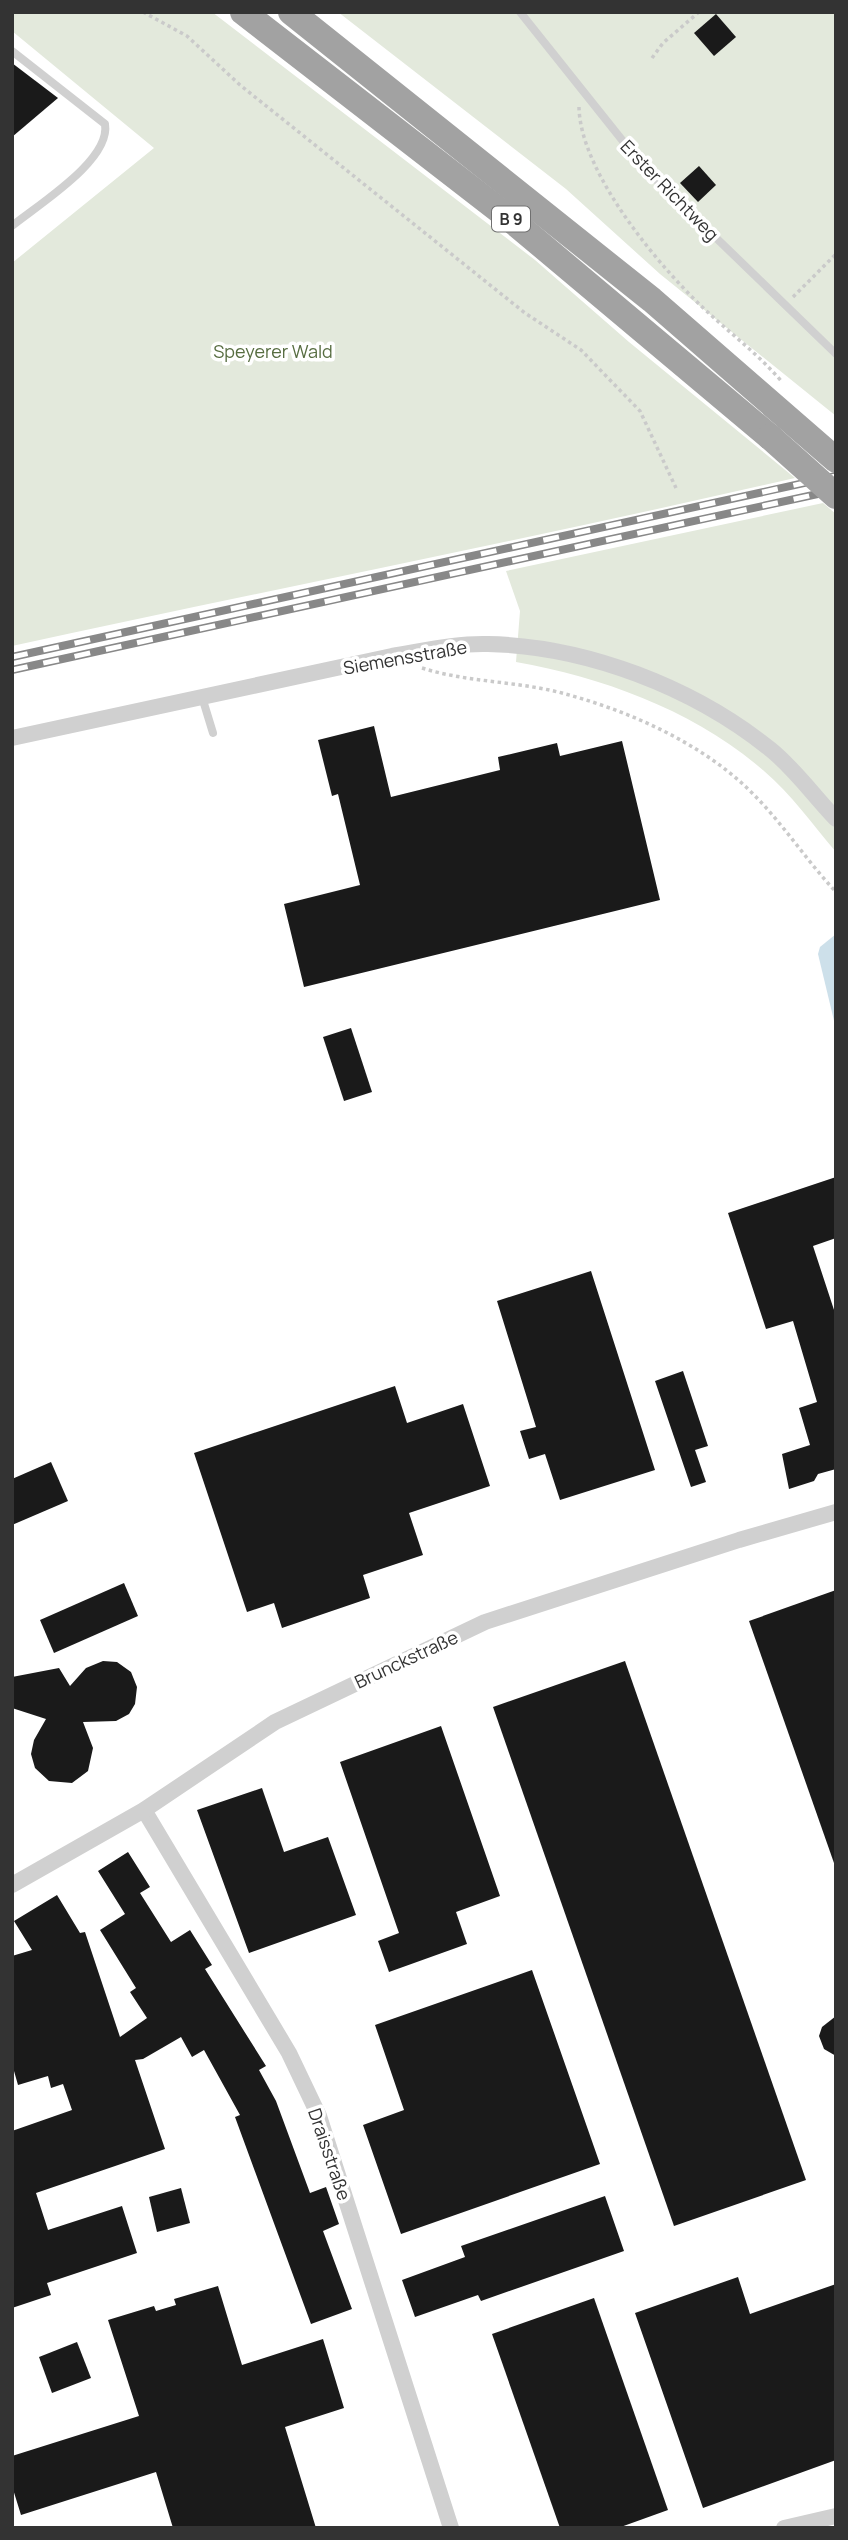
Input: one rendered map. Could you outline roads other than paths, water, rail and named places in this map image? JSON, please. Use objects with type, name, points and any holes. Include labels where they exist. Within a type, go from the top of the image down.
[{"type":"highway","name":"B 9","points":[[243,12],[509,218],[770,437],[836,496]]},
{"type":"highway","name":"B 9","points":[[295,14],[611,266],[836,460]]},
{"type":"street","name":"Siemensstraße","points":[[12,738],[444,647],[486,644],[546,650],[635,674],[714,711],[771,750],[836,819]]},
{"type":"street","name":"Brunckstraße","points":[[12,1885],[144,1810],[275,1722],[485,1622],[739,1540],[836,1512]]},
{"type":"street","name":"Draisstraße","points":[[144,1810],[289,2053],[319,2116],[447,2527]]},
{"type":"street","points":[[784,2528],[836,2516]]},
{"type":"lane","name":"Erster Richtweg","points":[[520,12],[646,170],[836,355]]},
{"type":"lane","points":[[12,51],[105,124],[107,136],[96,158],[12,226]]},
{"type":"lane","points":[[202,697],[213,733]]},
{"type":"water","points":[[836,934],[836,1029],[818,954],[820,947]]},
{"type":"railway","points":[[12,657],[836,476]]},
{"type":"railway","points":[[12,670],[836,490]]},
{"type":"park label","name":"Speyerer Wald","points":[[273,351]]}]
